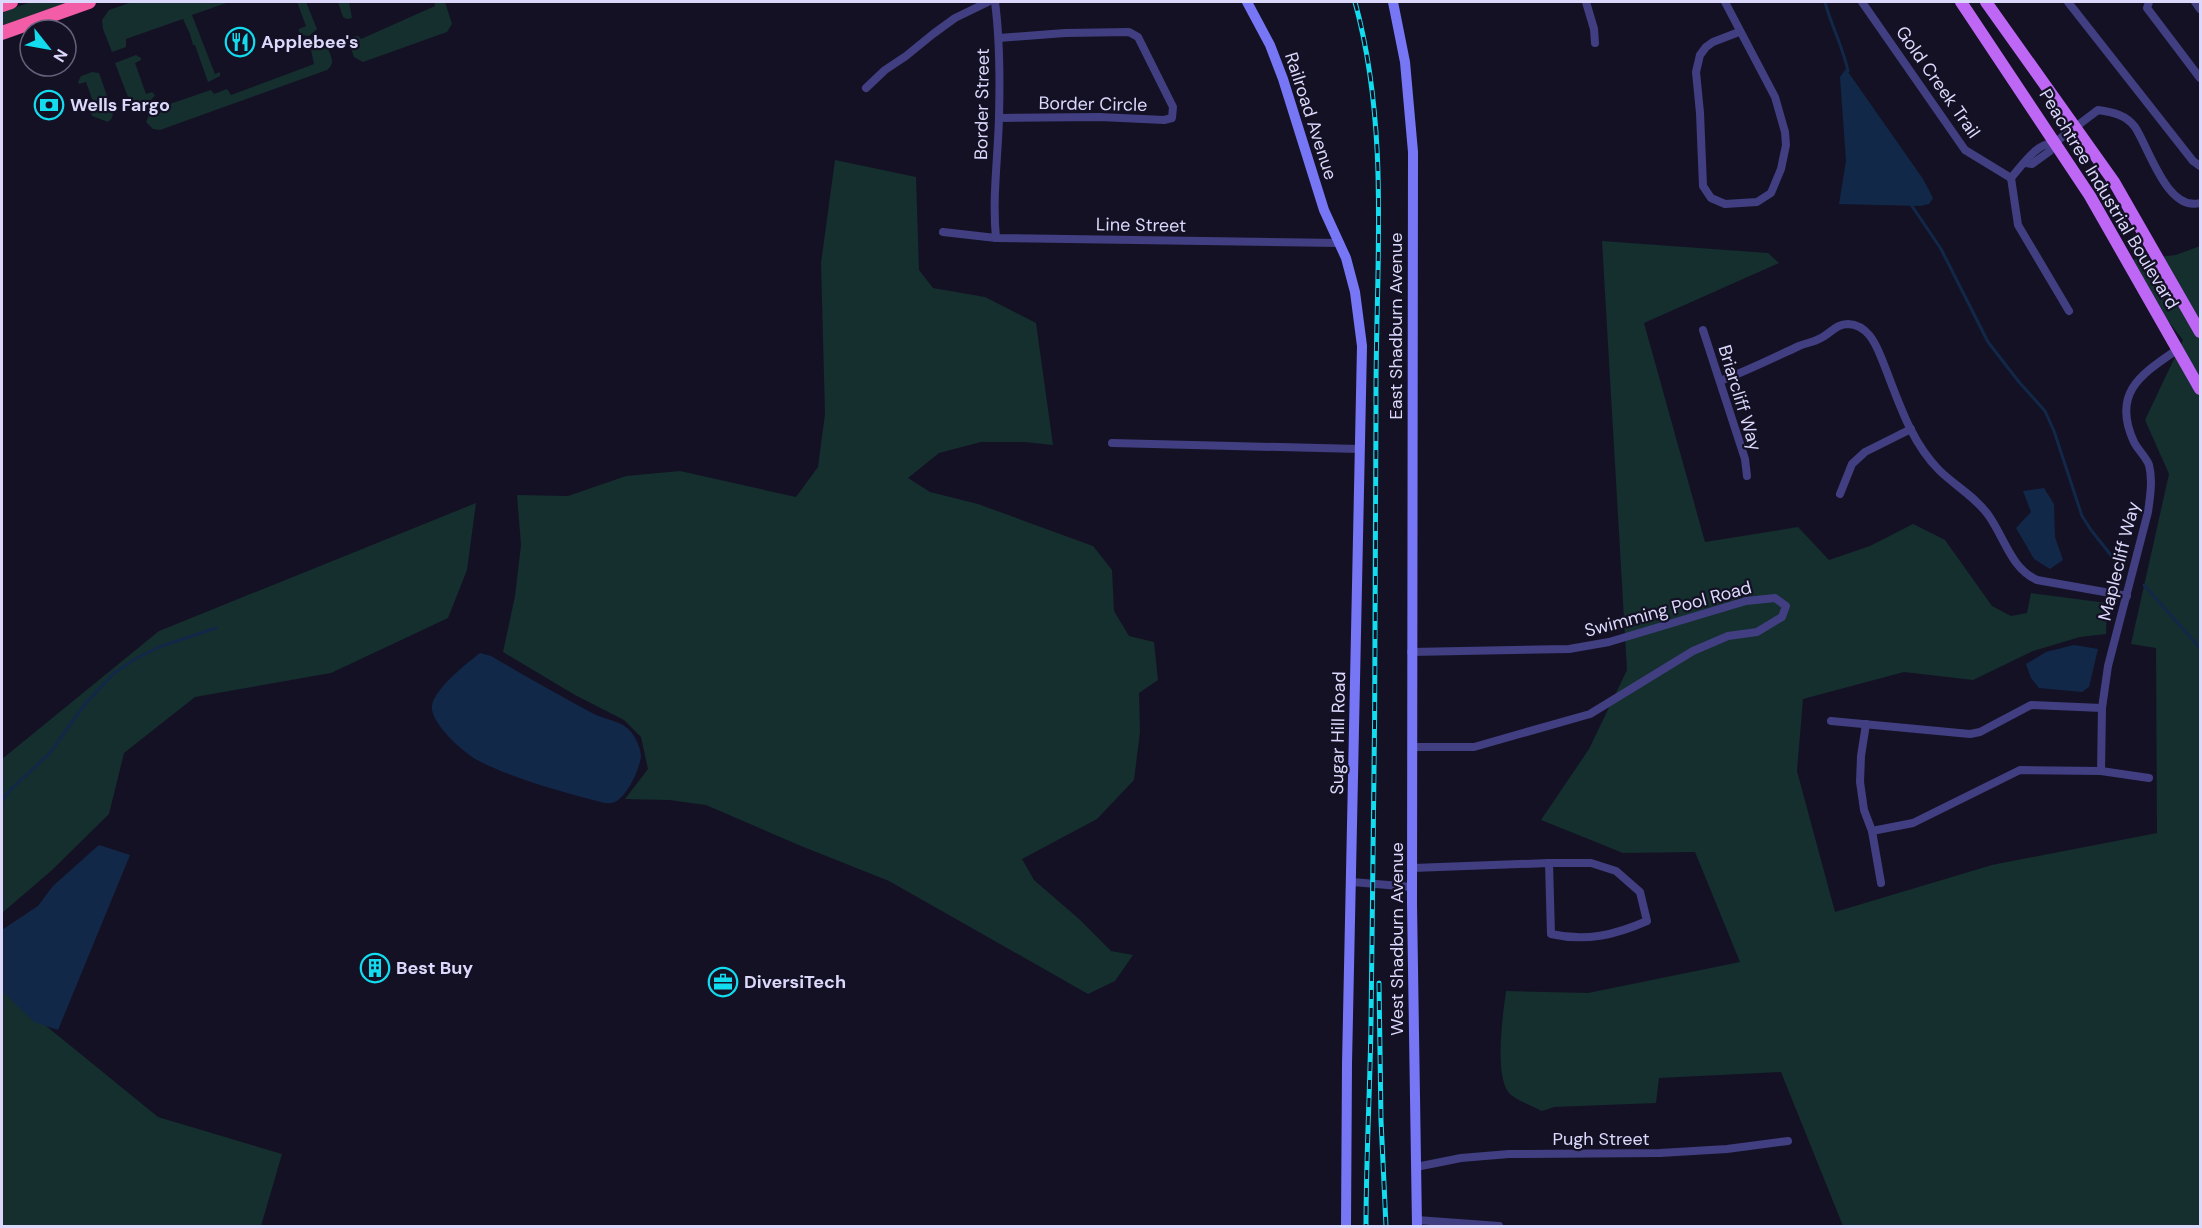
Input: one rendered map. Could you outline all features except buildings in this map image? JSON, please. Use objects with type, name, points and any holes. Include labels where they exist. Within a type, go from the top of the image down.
[{"type":"highway","points":[[2,5],[11,2]]},
{"type":"highway","points":[[2,33],[89,2]]},
{"type":"main road","name":"Peachtree Industrial Boulevard","points":[[1962,2],[2090,196],[2200,389]]},
{"type":"main road","name":"Peachtree Industrial Boulevard","points":[[1986,2],[2114,182],[2200,332]]},
{"type":"street","points":[[866,88],[885,70],[955,18],[988,2]]},
{"type":"street","name":"Border Street","points":[[995,2],[999,38],[996,238]]},
{"type":"street","name":"Railroad Avenue","points":[[1246,2],[1270,45],[1324,210],[1339,243]]},
{"type":"street","name":"East Shadburn Avenue","points":[[1393,2],[1405,62],[1413,152],[1412,652]]},
{"type":"street","points":[[1586,2],[1594,29],[1595,43]]},
{"type":"street","points":[[1725,2],[1775,98],[1785,132],[1786,145],[1781,169],[1770,193],[1758,202],[1725,204],[1711,198],[1703,186],[1696,72],[1700,55],[1706,47],[1739,32]]},
{"type":"street","name":"Gold Creek Trail","points":[[1862,2],[1965,150],[2011,178]]},
{"type":"street","points":[[2068,2],[2193,161],[2200,166]]},
{"type":"street","points":[[2149,2],[2147,8],[2200,78]]},
{"type":"street","points":[[2194,2],[2200,9]]},
{"type":"street","name":"Border Circle","points":[[999,38],[1065,33],[1130,32],[1138,37],[1173,107],[1172,118],[1164,120],[1100,117],[999,118]]},
{"type":"street","points":[[2069,311],[2018,225],[2011,178],[2026,163],[2027,157],[2046,144],[2054,143],[2098,110],[2118,113],[2134,126],[2166,187],[2180,199],[2194,205],[2200,203]]},
{"type":"street","name":"Line Street","points":[[943,232],[996,238],[1339,243]]},
{"type":"street","name":"Sugar Hill Road","points":[[1339,243],[1355,292],[1362,346],[1346,1227]]},
{"type":"street","points":[[1720,381],[1822,338],[1840,324],[1851,324],[1861,328],[1875,341],[1911,429],[1921,447],[1939,470],[1981,505],[2018,566],[2026,575],[2037,580],[2127,596]]},
{"type":"street","name":"Briarcliff Way","points":[[1703,330],[1745,459],[1747,476]]},
{"type":"street","name":"Maplecliff Way","points":[[2101,771],[2102,708],[2108,666],[2148,512],[2151,490],[2149,465],[2134,442],[2127,419],[2127,397],[2141,374],[2178,349]]},
{"type":"street","points":[[1840,494],[1852,464],[1865,452],[1911,429]]},
{"type":"street","points":[[1112,443],[1359,450]]},
{"type":"street","name":"Swimming Pool Road","points":[[1412,652],[1569,649],[1609,642],[1746,602],[1775,598],[1786,606],[1782,617],[1757,632],[1728,636],[1693,651],[1590,714],[1473,747],[1412,747]]},
{"type":"street","name":"West Shadburn Avenue","points":[[1412,652],[1412,887],[1417,1223]]},
{"type":"street","points":[[1831,721],[1970,734],[1980,732],[2031,705],[2102,708]]},
{"type":"street","points":[[1866,724],[1860,782],[1881,883]]},
{"type":"street","points":[[1872,831],[1913,823],[2020,770],[2101,771],[2149,778]]},
{"type":"street","points":[[1413,868],[1549,863],[1592,863],[1616,871],[1640,892],[1647,921],[1619,933],[1597,936],[1568,938],[1551,934],[1549,863]]},
{"type":"street","points":[[1352,882],[1412,887]]},
{"type":"street","name":"Pugh Street","points":[[1416,1167],[1461,1158],[1660,1154],[1788,1141]]},
{"type":"street","points":[[1417,1223],[1499,1227]]},
{"type":"green space","points":[[31,2],[71,2],[25,18],[18,18],[18,20],[2,26],[2,12]]},
{"type":"green space","points":[[132,2],[229,2],[192,15],[215,74],[220,72],[220,76],[208,82],[183,19],[126,39],[126,47],[112,52],[102,20],[109,10]]},
{"type":"green space","points":[[297,2],[306,2],[317,29],[309,36],[299,32],[299,29],[306,26]]},
{"type":"green space","points":[[338,2],[349,2],[352,18],[343,17]]},
{"type":"green space","points":[[434,2],[445,2],[452,24],[447,32],[363,62],[354,57],[349,43],[352,37],[358,36],[361,39],[435,6]]},
{"type":"green space","points":[[321,46],[327,47],[332,59],[327,70],[160,130],[153,129],[146,122],[155,109],[211,90],[214,94],[227,89],[231,95],[314,64],[311,50]]},
{"type":"green space","points":[[136,55],[141,58],[135,63],[146,94],[152,92],[155,95],[133,110],[115,63]]},
{"type":"green space","points":[[92,72],[99,73],[113,113],[108,122],[92,116],[91,112],[96,110],[86,82],[79,84],[78,82],[81,76]]},
{"type":"green space","points":[[835,160],[916,177],[919,270],[933,288],[985,297],[1036,323],[1053,445],[1025,442],[981,442],[939,453],[908,478],[930,492],[978,504],[1093,546],[1112,570],[1114,611],[1129,636],[1154,642],[1158,680],[1139,693],[1140,732],[1134,780],[1097,819],[1022,859],[1034,880],[1079,919],[1111,951],[1133,955],[1115,981],[1088,994],[889,881],[706,805],[669,800],[625,799],[648,769],[641,737],[624,720],[575,695],[503,652],[515,596],[521,545],[517,495],[568,496],[626,476],[680,471],[796,497],[818,467],[825,414],[821,263]]},
{"type":"green space","points":[[1602,241],[1768,253],[1779,263],[1644,323],[1705,542],[1798,527],[1829,560],[1870,546],[1913,524],[1945,540],[1992,606],[2011,616],[2027,613],[2031,593],[2107,603],[2106,634],[2080,637],[2033,651],[1973,680],[1904,672],[1803,699],[1797,771],[1835,912],[1992,865],[2157,833],[2156,648],[2131,644],[2169,474],[2145,420],[2183,340],[2121,261],[2176,255],[2200,246],[2200,1226],[1843,1226],[1781,1072],[1659,1078],[1656,1103],[1554,1107],[1542,1111],[1509,1093],[1504,1084],[1501,1059],[1506,991],[1588,993],[1740,962],[1695,852],[1623,853],[1541,820],[1589,749],[1627,670]]},
{"type":"green space","points":[[476,503],[467,570],[448,618],[331,673],[195,697],[124,753],[109,814],[51,871],[2,913],[2,759],[159,631]]},
{"type":"green space","points":[[2,990],[158,1117],[282,1154],[261,1226],[2,1226]]},
{"type":"water","points":[[1846,69],[1923,179],[1933,198],[1929,204],[1920,206],[1839,204],[1846,161],[1840,77]]},
{"type":"water","points":[[2044,488],[2054,504],[2055,537],[2063,560],[2050,569],[2034,559],[2016,528],[2031,512],[2023,491]]},
{"type":"water","points":[[2074,645],[2098,649],[2089,687],[2082,692],[2039,688],[2031,678],[2026,664],[2046,652]]},
{"type":"water","points":[[480,653],[491,656],[594,714],[630,730],[637,741],[641,756],[635,776],[621,797],[611,803],[603,802],[518,778],[477,760],[449,737],[436,721],[432,706],[434,699],[452,677]]},
{"type":"water","points":[[99,845],[130,855],[58,1030],[34,1022],[2,991],[2,930],[38,906],[53,886]]},
{"type":"waterway","points":[[1825,2],[1848,71]]},
{"type":"waterway","points":[[1912,206],[1941,249],[1988,342],[2045,411],[2054,431],[2082,516],[2122,569]]},
{"type":"waterway","points":[[2144,585],[2200,648]]},
{"type":"waterway","points":[[2,801],[10,790],[49,754],[86,703],[113,674],[159,647],[216,628]]},
{"type":"railway","points":[[1355,2],[1366,51],[1373,102],[1379,203],[1373,869],[1366,1226]]},
{"type":"railway","points":[[1379,983],[1381,1120],[1386,1226]]},
{"type":"place","name":"Applebee's","points":[[240,42]]},
{"type":"place","name":"Wells Fargo","points":[[49,105]]},
{"type":"place","name":"Best Buy","points":[[375,968]]},
{"type":"place","name":"DiversiTech","points":[[723,982]]}]
